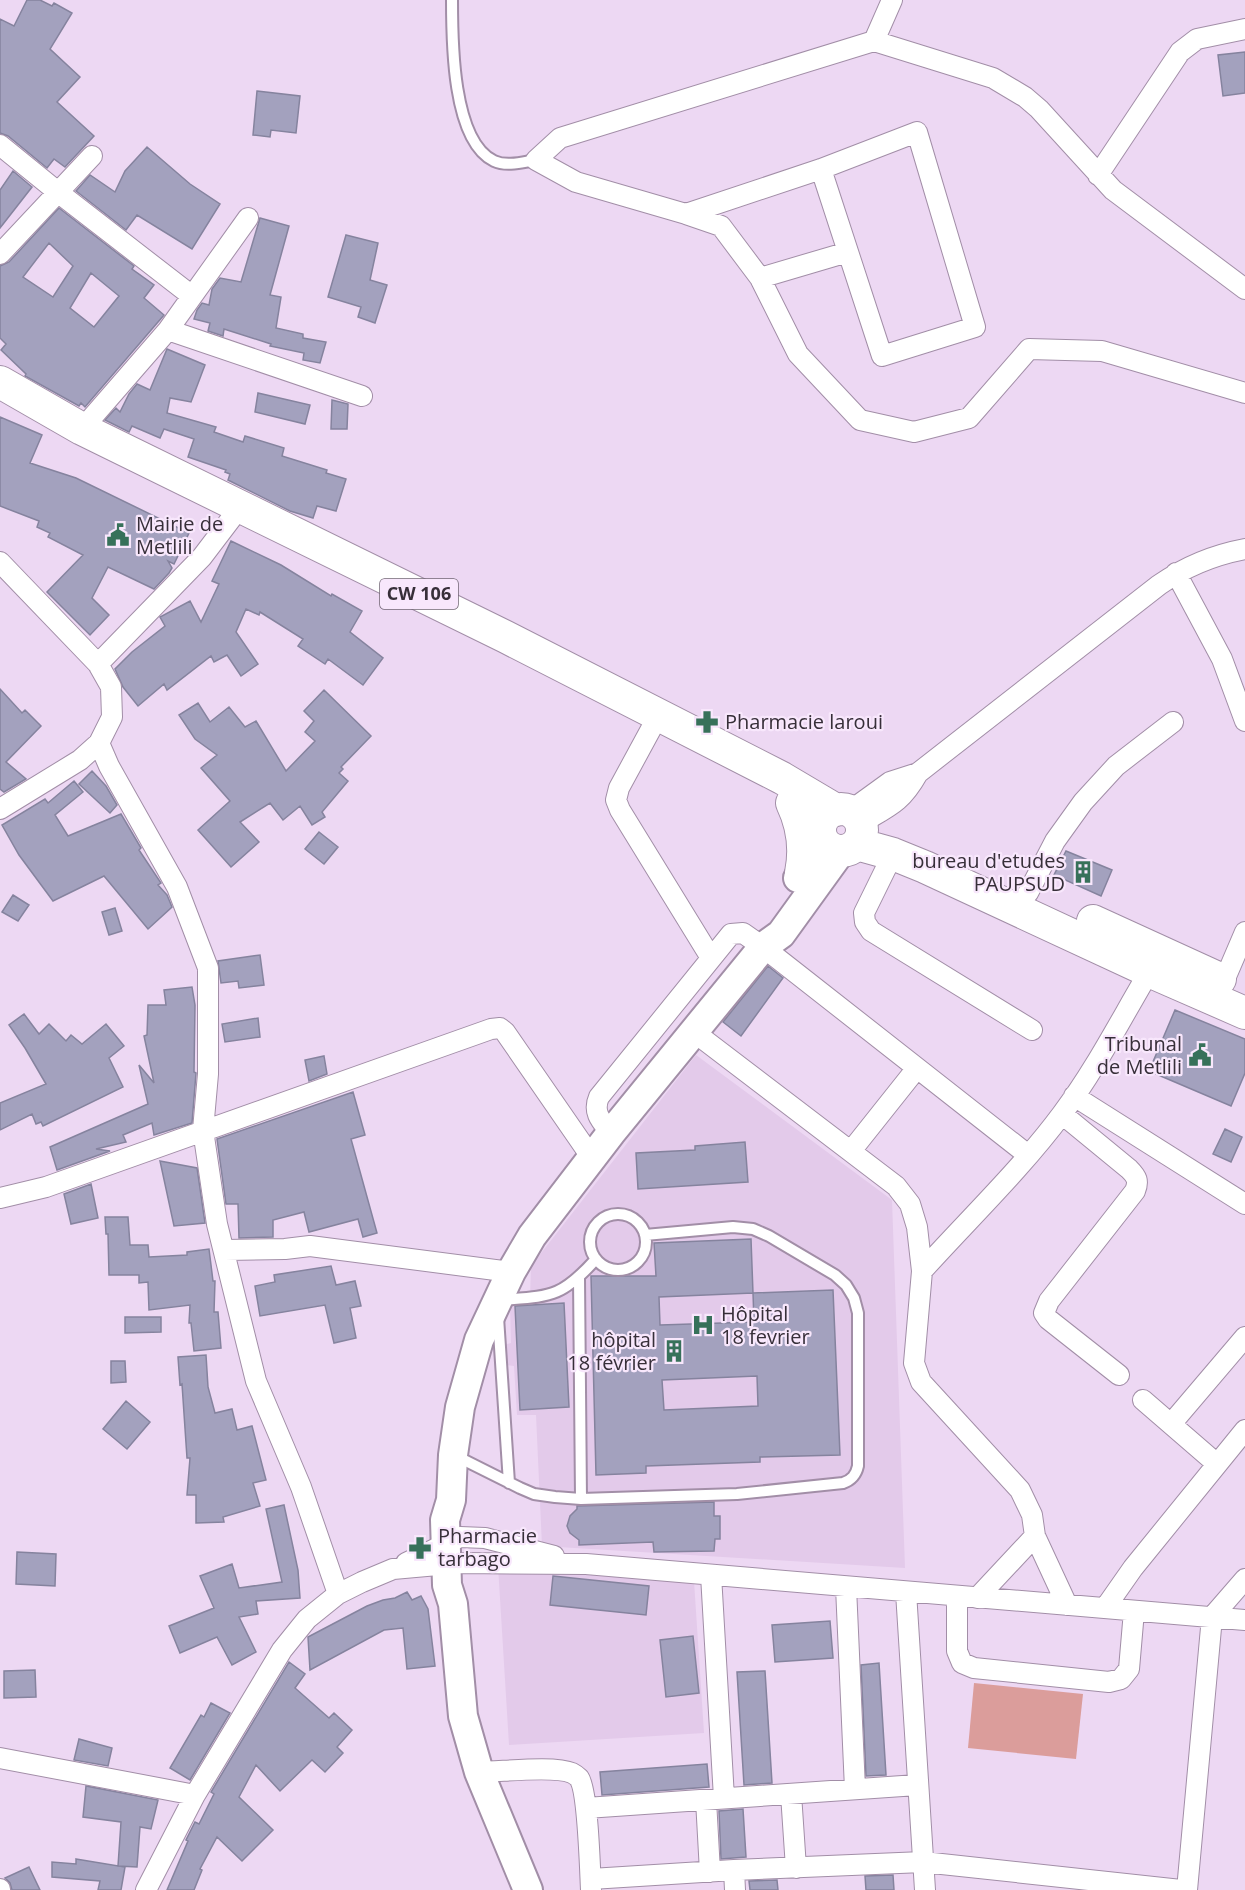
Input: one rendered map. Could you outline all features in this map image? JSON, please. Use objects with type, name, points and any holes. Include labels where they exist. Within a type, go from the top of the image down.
[{"type":"main road","name":"CW 106","points":[[0,382],[237,512],[792,803],[844,828],[887,832],[1028,893],[1155,962],[1235,985]]},
{"type":"main road","name":"CW 106","points":[[0,399],[580,675],[782,778],[844,828]]},
{"type":"main road","points":[[792,803],[802,830],[804,859],[801,873]]},
{"type":"main road","points":[[844,828],[893,854],[1155,962],[1245,1013]]},
{"type":"main road","points":[[763,947],[769,927],[801,873],[844,828]]},
{"type":"main road","points":[[528,1890],[478,1772],[463,1716],[453,1604],[460,1584],[453,1551],[458,1512],[450,1500],[453,1455],[468,1373],[479,1340],[497,1300],[532,1236],[611,1133],[763,947],[781,934],[844,828]]},
{"type":"street","points":[[874,41],[892,0]]},
{"type":"street","points":[[1098,175],[1180,52],[1197,39],[1245,28]]},
{"type":"street","points":[[1245,290],[1113,190],[1039,109],[1011,87],[993,78],[874,41],[560,138],[536,160],[576,182],[721,226],[760,278],[798,354],[860,420],[914,432],[969,418],[1029,349],[1102,351],[1245,393]]},
{"type":"street","points":[[686,214],[821,169],[916,132],[975,327],[882,356],[821,169]]},
{"type":"street","points":[[0,145],[192,296]]},
{"type":"street","points":[[0,254],[92,156]]},
{"type":"street","points":[[82,429],[168,330],[248,219]]},
{"type":"street","points":[[760,278],[848,252]]},
{"type":"street","points":[[168,330],[362,396]]},
{"type":"street","points":[[98,664],[202,557],[237,512]]},
{"type":"street","points":[[844,828],[898,801],[909,789],[918,772],[1176,573],[1219,555],[1245,549]]},
{"type":"street","points":[[0,561],[98,664],[111,687],[112,717],[99,743],[80,760],[0,809]]},
{"type":"street","points":[[1176,573],[1217,649],[1245,721]]},
{"type":"street","points":[[1028,893],[1054,841],[1083,802],[1116,766],[1173,722]]},
{"type":"street","points":[[651,729],[619,788],[616,800],[711,958]]},
{"type":"street","points":[[99,743],[109,766],[177,887],[208,968],[208,1074],[203,1130],[218,1224],[256,1381],[301,1487],[338,1594]]},
{"type":"street","points":[[893,854],[864,913],[865,922],[871,931],[1032,1030]]},
{"type":"street","points":[[1235,985],[1245,932]]},
{"type":"street","points":[[611,1133],[598,1117],[599,1097],[731,934],[743,933],[1028,1155]]},
{"type":"street","points":[[922,1271],[1028,1155],[1062,1114],[1109,1043],[1155,962]]},
{"type":"street","points":[[0,1198],[46,1187],[491,1029],[500,1028],[592,1158]]},
{"type":"street","points":[[694,1032],[896,1186],[910,1204],[917,1227],[922,1271],[914,1363],[921,1382],[1020,1490],[1032,1515],[1035,1536],[1067,1605]]},
{"type":"street","points":[[851,1151],[917,1068]]},
{"type":"street","points":[[1074,1096],[1245,1204]]},
{"type":"street","points":[[1062,1114],[1129,1169],[1138,1182],[1135,1191],[1049,1301],[1044,1313],[1048,1319],[1119,1376]]},
{"type":"street","points":[[225,1250],[285,1249],[309,1246],[511,1272]]},
{"type":"street","points":[[1171,1424],[1241,1350]]},
{"type":"street","points":[[1143,1401],[1218,1464]]},
{"type":"street","points":[[1105,1608],[1132,1568],[1245,1430]]},
{"type":"street","points":[[977,1598],[1035,1536]]},
{"type":"street","points":[[146,1890],[195,1795],[282,1650],[307,1619],[338,1594],[362,1582],[393,1569],[453,1551],[1245,1620]]},
{"type":"street","points":[[710,1872],[715,1799],[711,1575]]},
{"type":"street","points":[[1188,1890],[1212,1617],[1245,1579]]},
{"type":"street","points":[[846,1587],[855,1789]]},
{"type":"street","points":[[906,1592],[925,1890]]},
{"type":"street","points":[[957,1596],[957,1651],[962,1663],[974,1668],[1109,1682],[1121,1678],[1129,1669],[1134,1611]]},
{"type":"street","points":[[0,1758],[195,1795]]},
{"type":"street","points":[[478,1772],[557,1770],[571,1772],[579,1777],[586,1808],[591,1885],[734,1870],[922,1862],[1181,1890]]},
{"type":"street","points":[[586,1808],[917,1785]]},
{"type":"street","points":[[791,1794],[796,1868]]},
{"type":"street","points":[[734,1870],[735,1890]]},
{"type":"lane","points":[[452,0],[452,40],[457,90],[471,135],[480,150],[495,161],[510,164],[536,160]]},
{"type":"lane","points":[[610,1214],[632,1217],[640,1225],[645,1235],[646,1246],[642,1256],[635,1264],[625,1269],[614,1270],[603,1266],[591,1249],[590,1238],[593,1228],[601,1219],[610,1214]]},
{"type":"lane","points":[[453,1455],[509,1484],[534,1494],[581,1498],[737,1494],[843,1483],[856,1474],[858,1466],[858,1313],[854,1298],[846,1285],[835,1275],[769,1236],[753,1230],[733,1227],[645,1235]]},
{"type":"lane","points":[[509,1484],[497,1300],[554,1294],[579,1278],[596,1259]]},
{"type":"lane","points":[[579,1278],[581,1498]]},
{"type":"shaded area","name":"Hôpital 18 fevrier","points":[[696,1055],[892,1200],[905,1568],[542,1546],[536,1415],[517,1415],[514,1366],[505,1365],[503,1345],[511,1343],[510,1306],[530,1300],[531,1266]]},
{"type":"shaded area","points":[[498,1566],[694,1581],[704,1733],[509,1745]]},
{"type":"shaded area","points":[[974,1683],[1083,1694],[1076,1759],[968,1748]]},
{"type":"building","points":[[27,0],[40,0],[52,6],[54,3],[72,13],[50,49],[80,77],[57,102],[94,136],[65,167],[54,159],[47,168],[8,136],[0,133],[0,19],[14,26]]},
{"type":"building","points":[[1245,52],[1245,93],[1223,96],[1218,55]]},
{"type":"building","points":[[257,91],[300,96],[296,133],[271,130],[270,137],[253,135]]},
{"type":"building","points":[[147,147],[190,184],[220,204],[192,249],[137,215],[126,230],[76,191],[90,175],[115,192],[125,171]]},
{"type":"building","points":[[13,171],[32,187],[0,228],[0,190]]},
{"type":"building","points":[[59,208],[134,266],[132,269],[154,285],[144,298],[164,315],[85,407],[81,403],[79,406],[25,376],[26,374],[1,350],[6,344],[0,338],[0,266],[9,262]],"holes":[[[49,243],[73,266],[53,297],[23,277]],[[91,273],[119,296],[94,327],[70,308]]]},
{"type":"building","points":[[260,218],[289,226],[270,295],[281,297],[276,328],[303,334],[303,338],[326,342],[320,363],[303,360],[304,353],[270,346],[271,344],[224,329],[223,336],[208,331],[210,323],[194,319],[202,303],[209,305],[212,289],[220,278],[241,282]]},
{"type":"building","points":[[346,235],[378,243],[370,280],[387,285],[375,323],[358,317],[361,307],[328,297]]},
{"type":"building","points":[[167,349],[205,365],[191,402],[170,398],[167,413],[216,427],[214,432],[243,442],[245,436],[284,448],[282,456],[327,470],[326,473],[346,479],[336,511],[317,506],[313,518],[290,511],[228,480],[230,474],[225,472],[226,470],[188,457],[194,439],[164,429],[160,438],[132,426],[129,432],[105,420],[116,408],[120,412],[137,384],[150,390]]},
{"type":"building","points":[[258,393],[310,405],[305,424],[255,412]]},
{"type":"building","points":[[332,400],[348,404],[347,429],[331,429]]},
{"type":"building","points":[[0,417],[42,435],[30,463],[76,478],[189,533],[174,564],[168,561],[172,568],[169,573],[154,589],[108,567],[92,598],[109,615],[90,635],[47,592],[83,555],[48,537],[50,533],[37,527],[39,521],[0,506]]},
{"type":"building","points":[[231,541],[281,565],[331,596],[332,594],[362,611],[350,632],[383,658],[363,685],[328,659],[325,664],[298,646],[303,639],[260,612],[259,615],[246,609],[236,632],[258,664],[241,676],[227,655],[214,662],[211,656],[167,690],[164,684],[138,706],[123,687],[115,669],[132,652],[165,626],[160,617],[190,601],[201,622],[219,584],[212,581]]},
{"type":"building","points":[[0,689],[22,713],[25,710],[41,726],[6,762],[26,779],[4,792],[0,789]]},
{"type":"building","points":[[324,690],[371,736],[341,767],[343,769],[339,773],[348,781],[322,812],[325,817],[312,825],[300,806],[283,820],[270,803],[240,822],[259,842],[231,867],[198,830],[230,801],[201,768],[217,755],[195,739],[179,715],[198,703],[210,722],[229,707],[245,727],[256,721],[286,771],[315,741],[305,732],[314,721],[304,711]]},
{"type":"building","points":[[92,771],[106,786],[117,805],[110,813],[79,784]]},
{"type":"building","points":[[74,781],[83,792],[55,815],[68,836],[121,814],[141,848],[139,850],[161,883],[158,885],[167,895],[172,907],[148,929],[104,876],[53,901],[19,855],[2,825],[45,799],[48,803]]},
{"type":"building","points":[[319,832],[338,847],[324,864],[305,849]]},
{"type":"building","name":"bureau d'etudes PAUPSUD","points":[[1066,851],[1112,870],[1101,896],[1054,875]]},
{"type":"building","points":[[13,895],[29,905],[18,921],[2,912]]},
{"type":"building","points":[[115,908],[122,931],[109,935],[102,912]]},
{"type":"building","points":[[260,955],[264,985],[239,988],[238,981],[221,983],[218,961]]},
{"type":"building","points":[[768,966],[783,978],[741,1036],[723,1022]]},
{"type":"building","points":[[192,987],[195,1005],[194,1072],[196,1073],[192,1123],[154,1135],[152,1123],[123,1135],[126,1142],[96,1149],[110,1151],[57,1170],[50,1147],[148,1104],[139,1065],[154,1083],[144,1036],[147,1035],[148,1005],[166,1005],[164,990]]},
{"type":"building","name":"Tribunal de Metlili","points":[[1175,1010],[1245,1039],[1245,1073],[1231,1106],[1149,1071]]},
{"type":"building","points":[[24,1014],[39,1034],[49,1024],[66,1041],[71,1035],[82,1044],[106,1024],[124,1046],[109,1058],[123,1087],[43,1126],[41,1122],[36,1124],[32,1114],[0,1130],[0,1103],[46,1084],[9,1025]]},
{"type":"building","points":[[258,1018],[260,1037],[225,1042],[222,1024]]},
{"type":"building","points":[[324,1056],[327,1074],[309,1081],[305,1060]]},
{"type":"building","points":[[353,1092],[365,1135],[351,1139],[377,1233],[363,1237],[358,1219],[309,1232],[304,1212],[273,1220],[273,1237],[239,1238],[238,1204],[226,1204],[217,1139]]},
{"type":"building","points":[[1225,1129],[1242,1137],[1231,1162],[1213,1154]]},
{"type":"building","points":[[745,1142],[748,1182],[638,1189],[636,1153],[695,1150],[695,1146]]},
{"type":"building","points":[[160,1161],[197,1168],[205,1223],[174,1226]]},
{"type":"building","points":[[91,1184],[98,1218],[71,1224],[64,1194]]},
{"type":"building","points":[[105,1217],[128,1217],[130,1245],[148,1245],[149,1257],[187,1255],[187,1252],[209,1249],[213,1281],[215,1281],[214,1312],[218,1312],[221,1348],[194,1351],[191,1323],[189,1323],[190,1305],[149,1310],[148,1282],[139,1283],[139,1275],[109,1275],[108,1234],[106,1234]]},
{"type":"building","points":[[751,1239],[753,1293],[833,1290],[840,1455],[760,1457],[760,1462],[646,1466],[646,1473],[596,1475],[591,1276],[656,1276],[654,1243]],"holes":[[[753,1293],[754,1322],[660,1325],[659,1297]],[[757,1376],[758,1406],[664,1410],[662,1380]]]},
{"type":"building","points":[[331,1266],[336,1285],[355,1281],[361,1306],[350,1308],[356,1338],[334,1343],[325,1305],[260,1316],[255,1286],[275,1282],[274,1275]]},
{"type":"building","points":[[564,1303],[569,1407],[520,1410],[515,1306]]},
{"type":"building","points":[[125,1317],[161,1317],[161,1332],[125,1333]]},
{"type":"building","points":[[206,1355],[208,1387],[215,1413],[232,1409],[237,1430],[252,1426],[266,1480],[253,1483],[260,1506],[223,1517],[224,1522],[196,1523],[196,1495],[187,1495],[190,1458],[187,1458],[178,1357]]},
{"type":"building","points":[[111,1361],[125,1361],[126,1382],[111,1383]]},
{"type":"building","points":[[126,1401],[150,1422],[127,1449],[103,1429]]},
{"type":"building","points":[[714,1502],[714,1516],[720,1516],[720,1539],[715,1539],[714,1551],[654,1552],[653,1542],[579,1545],[579,1540],[570,1533],[567,1526],[577,1506]]},
{"type":"building","points":[[284,1505],[298,1570],[300,1598],[256,1601],[258,1614],[239,1617],[256,1652],[232,1665],[217,1637],[180,1653],[169,1626],[214,1608],[200,1576],[232,1564],[239,1588],[282,1582],[266,1509]]},
{"type":"building","points":[[17,1552],[56,1554],[55,1586],[16,1584]]},
{"type":"building","points":[[553,1576],[649,1586],[646,1615],[550,1605]]},
{"type":"building","points":[[407,1592],[412,1600],[421,1596],[428,1609],[435,1666],[407,1669],[403,1628],[384,1630],[310,1670],[308,1637],[367,1606]]},
{"type":"building","points":[[830,1621],[833,1658],[775,1662],[772,1625]]},
{"type":"building","points":[[693,1636],[699,1693],[666,1697],[660,1640]]},
{"type":"building","points":[[289,1662],[305,1674],[295,1688],[329,1718],[334,1713],[352,1730],[337,1747],[343,1753],[325,1772],[312,1760],[280,1791],[256,1765],[239,1797],[273,1830],[242,1861],[217,1837],[200,1869],[202,1870],[194,1890],[167,1890],[188,1841],[186,1840],[195,1822],[199,1824],[214,1794],[211,1792]]},
{"type":"building","points":[[879,1663],[886,1775],[866,1776],[861,1665]]},
{"type":"building","points":[[35,1670],[36,1697],[4,1698],[4,1671]]},
{"type":"building","points":[[765,1671],[772,1783],[744,1785],[737,1672]]},
{"type":"building","points":[[211,1703],[230,1713],[190,1780],[170,1768],[201,1715],[204,1717]]},
{"type":"building","points":[[79,1739],[112,1748],[108,1766],[74,1760]]},
{"type":"building","points":[[707,1764],[709,1787],[602,1795],[600,1772]]},
{"type":"building","points":[[86,1786],[158,1800],[151,1829],[140,1827],[137,1867],[118,1866],[121,1822],[83,1817]]},
{"type":"building","points":[[743,1809],[746,1857],[721,1859],[719,1811]]},
{"type":"building","points":[[76,1859],[125,1867],[121,1890],[98,1890],[100,1881],[52,1877],[52,1862],[76,1864]]},
{"type":"building","points":[[29,1867],[40,1890],[12,1890],[5,1878]]},
{"type":"building","points":[[893,1875],[894,1890],[866,1890],[865,1876]]},
{"type":"building","points":[[777,1880],[778,1890],[750,1890],[749,1881]]},
{"type":"place","name":"Mairie de Metlili","points":[[118,535]]},
{"type":"place","name":"Pharmacie laroui","points":[[707,722]]},
{"type":"place","name":"bureau d'etudes PAUPSUD","points":[[1083,872]]},
{"type":"place","name":"Tribunal de Metlili","points":[[1200,1055]]},
{"type":"place","name":"Hôpital 18 fevrier","points":[[703,1325]]},
{"type":"place","name":"hôpital 18 février","points":[[674,1351]]},
{"type":"place","name":"Pharmacie tarbago","points":[[420,1548]]}]
